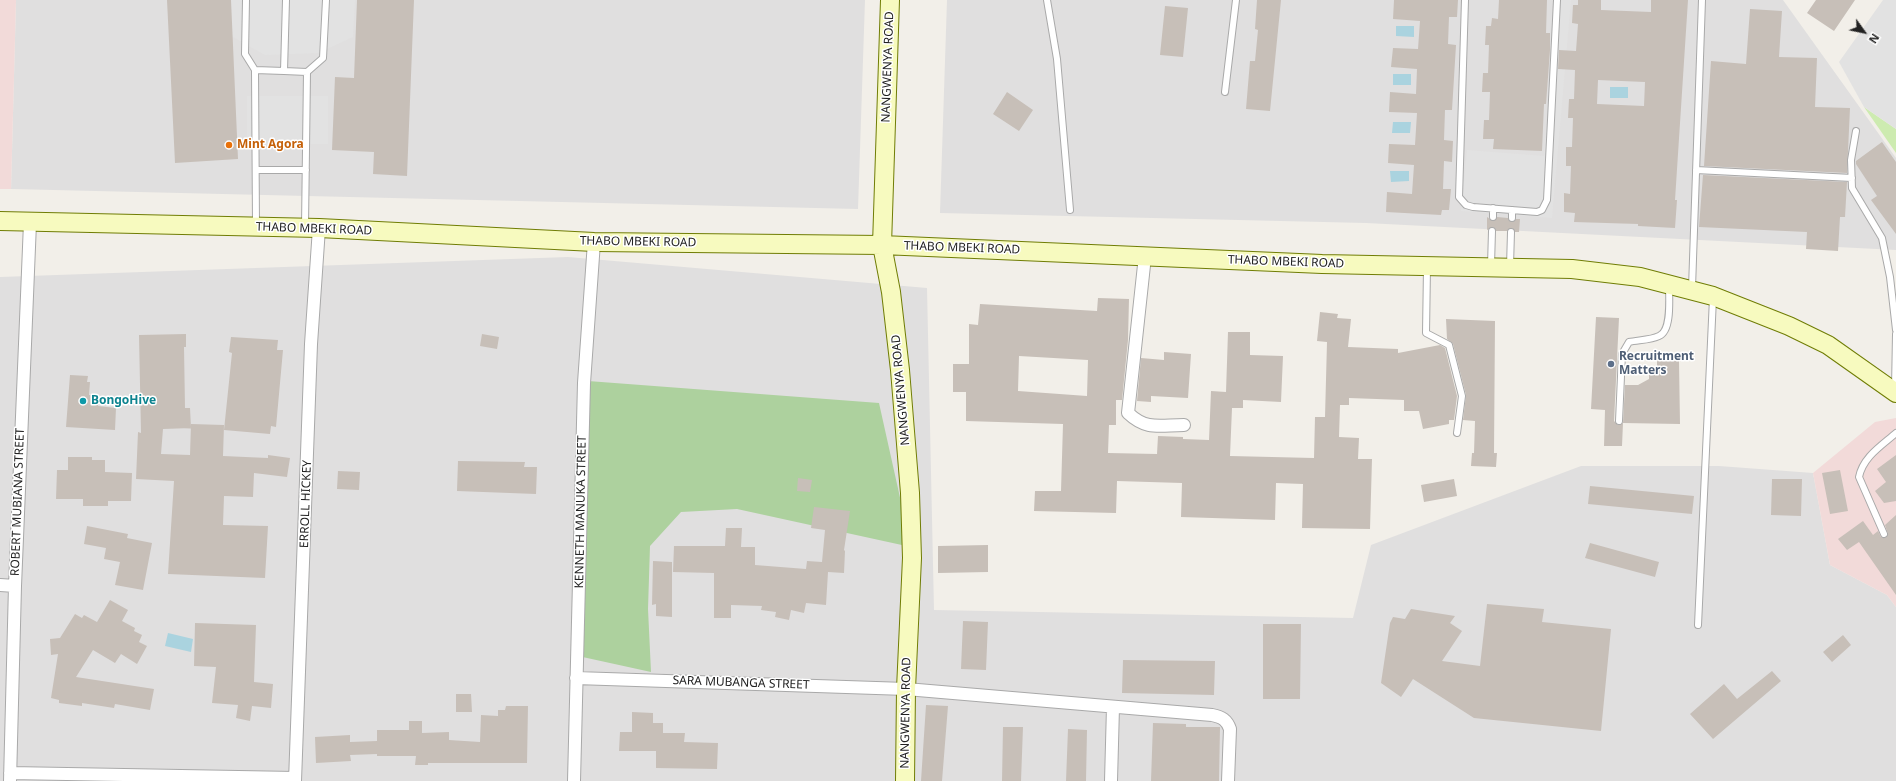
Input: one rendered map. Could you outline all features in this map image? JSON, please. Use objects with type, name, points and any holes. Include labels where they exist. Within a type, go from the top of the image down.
[{"type":"main road","name":"NANGWENYA ROAD","points":[[890,0],[882,245],[891,292],[900,370],[910,492],[912,558],[906,689],[905,781]]},
{"type":"main road","name":"THABO MBEKI ROAD","points":[[0,222],[312,228],[594,242],[882,245],[1322,264],[1572,268],[1640,277],[1713,296],[1789,326],[1828,345],[1896,392]]},
{"type":"street","name":"ROBERT MUBIANA STREET","points":[[10,777],[15,586],[30,223]]},
{"type":"street","name":"ERROLL HICKEY","points":[[294,780],[300,660],[311,344],[312,228]]},
{"type":"street","name":"KENNETH MANUKA STREET","points":[[574,781],[584,383],[594,242]]},
{"type":"street","points":[[1145,256],[1128,413],[1136,421],[1146,426],[1184,425]]},
{"type":"street","points":[[0,585],[15,586]]},
{"type":"street","name":"SARA MUBANGA STREET","points":[[576,678],[906,689],[1221,717],[1227,722],[1230,729],[1228,781]]},
{"type":"street","points":[[1111,781],[1113,707]]},
{"type":"street","points":[[10,777],[294,780]]},
{"type":"lane","points":[[246,0],[245,54],[255,70],[256,227]]},
{"type":"lane","points":[[284,71],[286,0]]},
{"type":"lane","points":[[255,70],[307,72],[323,58],[326,0]]},
{"type":"lane","points":[[1048,0],[1057,59],[1070,210]]},
{"type":"lane","points":[[1225,92],[1236,0]]},
{"type":"lane","points":[[1465,0],[1459,197],[1466,204],[1473,207],[1537,212],[1542,210],[1547,200],[1557,0]]},
{"type":"lane","points":[[1692,291],[1702,0]]},
{"type":"lane","points":[[307,72],[306,170],[312,228]]},
{"type":"lane","points":[[1856,131],[1851,160],[1852,188],[1882,238],[1890,277],[1896,330]]},
{"type":"lane","points":[[256,170],[306,170]]},
{"type":"lane","points":[[1696,170],[1852,178]]},
{"type":"lane","points":[[1493,208],[1493,217]]},
{"type":"lane","points":[[1512,210],[1512,218]]},
{"type":"lane","points":[[1491,267],[1492,231]]},
{"type":"lane","points":[[1510,267],[1511,232]]},
{"type":"lane","points":[[1427,266],[1426,333],[1449,345],[1462,396],[1458,433]]},
{"type":"lane","points":[[1618,421],[1622,354],[1629,342],[1659,337],[1664,333],[1668,325],[1669,285]]},
{"type":"lane","points":[[1698,625],[1713,296]]},
{"type":"lane","points":[[1896,334],[1896,392]]},
{"type":"lane","points":[[1884,534],[1859,477],[1861,468],[1866,459],[1896,433]]},
{"type":"shaded area","points":[[0,0],[16,0],[11,189],[0,189]]},
{"type":"shaded area","points":[[16,0],[865,0],[858,209],[11,189]]},
{"type":"shaded area","points":[[226,0],[355,0],[353,37],[318,53],[265,55],[224,32]]},
{"type":"shaded area","points":[[947,0],[1783,0],[1896,158],[1896,250],[1366,223],[940,213]]},
{"type":"shaded area","points":[[1558,0],[1571,0],[1552,218],[1461,211],[1467,150],[1544,156]]},
{"type":"shaded area","points":[[1883,0],[1896,0],[1896,129],[1864,107],[1839,62]]},
{"type":"shaded area","points":[[247,96],[328,96],[328,144],[247,144]]},
{"type":"shaded area","points":[[568,257],[927,288],[934,610],[1353,618],[1371,545],[1581,466],[1719,466],[1813,473],[1830,565],[1887,595],[1896,607],[1896,781],[0,781],[0,277]]},
{"type":"shaded area","points":[[1896,418],[1896,607],[1887,595],[1830,565],[1813,473],[1875,422]]},
{"type":"green space","points":[[1864,107],[1896,129],[1896,153]]},
{"type":"green space","points":[[588,381],[879,403],[911,547],[737,509],[681,512],[650,546],[648,609],[651,672],[578,656]]},
{"type":"water","points":[[1396,26],[1414,26],[1414,37],[1396,36]]},
{"type":"water","points":[[1393,74],[1411,74],[1411,85],[1393,85]]},
{"type":"water","points":[[1610,87],[1628,87],[1628,98],[1610,98]]},
{"type":"water","points":[[1393,122],[1411,122],[1410,133],[1392,133]]},
{"type":"water","points":[[1390,171],[1409,171],[1409,181],[1391,182]]},
{"type":"water","points":[[168,633],[193,639],[191,652],[165,646]]},
{"type":"building","points":[[167,0],[231,0],[238,159],[175,163]]},
{"type":"building","points":[[357,0],[414,0],[407,176],[373,174],[374,152],[332,150],[335,77],[354,78]]},
{"type":"building","points":[[1257,0],[1281,0],[1270,111],[1246,109],[1250,61],[1255,61],[1258,30],[1255,29]]},
{"type":"building","points":[[1394,0],[1458,0],[1457,17],[1449,17],[1448,44],[1456,45],[1452,110],[1445,110],[1444,140],[1453,141],[1452,162],[1444,161],[1443,189],[1451,189],[1449,210],[1442,210],[1441,215],[1386,212],[1387,192],[1412,194],[1414,165],[1388,163],[1389,144],[1415,145],[1417,113],[1389,112],[1390,92],[1416,94],[1417,69],[1391,67],[1393,48],[1418,49],[1420,21],[1393,19]]},
{"type":"building","points":[[1499,0],[1547,0],[1546,33],[1550,33],[1550,50],[1546,104],[1544,104],[1542,151],[1493,149],[1494,139],[1483,139],[1484,120],[1489,120],[1490,92],[1482,92],[1483,73],[1488,73],[1489,45],[1485,45],[1486,26],[1491,26],[1492,18],[1498,19]]},
{"type":"building","points":[[1578,0],[1601,0],[1601,10],[1651,12],[1651,0],[1688,0],[1675,200],[1677,200],[1675,228],[1638,226],[1638,224],[1574,222],[1575,213],[1564,212],[1564,193],[1570,194],[1571,166],[1566,166],[1566,147],[1572,147],[1573,118],[1568,118],[1569,99],[1574,99],[1575,70],[1558,69],[1559,50],[1576,51],[1578,24],[1572,23],[1573,5],[1578,5]],"holes":[[[1598,80],[1645,82],[1644,106],[1597,104]]]},
{"type":"building","points":[[1816,0],[1855,0],[1834,31],[1807,13]]},
{"type":"building","points":[[1165,6],[1188,8],[1183,57],[1160,55]]},
{"type":"building","points":[[1750,9],[1782,11],[1779,57],[1817,58],[1815,107],[1850,108],[1847,173],[1704,166],[1711,61],[1746,64]]},
{"type":"building","points":[[1007,92],[1033,110],[1019,131],[993,114]]},
{"type":"building","points":[[1882,142],[1896,162],[1896,234],[1871,200],[1877,196],[1856,164],[1856,161]]},
{"type":"building","points":[[1703,175],[1847,182],[1845,217],[1840,217],[1838,251],[1806,249],[1807,232],[1699,227]]},
{"type":"building","points":[[1487,217],[1493,221],[1497,217],[1508,218],[1512,222],[1516,219],[1520,219],[1519,232],[1515,232],[1512,228],[1507,231],[1496,231],[1493,227],[1487,230]]},
{"type":"building","points":[[1098,298],[1129,299],[1128,340],[1122,400],[1116,400],[1116,425],[1109,425],[1108,453],[1157,454],[1158,436],[1209,440],[1211,391],[1226,392],[1228,332],[1250,332],[1250,355],[1283,356],[1281,402],[1243,400],[1243,408],[1232,408],[1230,456],[1314,458],[1315,417],[1325,417],[1327,342],[1317,341],[1320,312],[1338,314],[1337,318],[1351,319],[1348,347],[1398,349],[1398,353],[1440,345],[1445,348],[1457,396],[1454,420],[1449,420],[1449,424],[1423,429],[1419,411],[1404,411],[1404,400],[1349,398],[1349,405],[1340,405],[1339,437],[1359,438],[1358,459],[1372,459],[1370,529],[1302,528],[1303,484],[1276,483],[1275,520],[1181,517],[1182,483],[1117,481],[1116,513],[1034,511],[1035,491],[1061,491],[1063,424],[966,421],[966,392],[953,392],[953,364],[969,364],[969,324],[978,325],[980,304],[1097,311]],"holes":[[[1019,356],[1088,360],[1087,396],[1018,391]]]},
{"type":"building","points":[[1596,317],[1619,318],[1614,421],[1618,425],[1623,423],[1622,446],[1604,446],[1605,410],[1591,409]]},
{"type":"building","points":[[1446,319],[1495,321],[1494,453],[1497,453],[1496,467],[1471,466],[1472,453],[1474,453],[1475,421],[1463,420],[1466,395],[1453,344],[1447,339]]},
{"type":"building","points":[[186,334],[186,347],[184,347],[185,408],[190,408],[191,426],[191,424],[224,425],[223,456],[268,458],[268,455],[290,458],[287,477],[254,473],[253,497],[224,496],[223,525],[268,526],[265,578],[168,574],[174,481],[136,479],[138,432],[141,433],[139,335]],"holes":[[[191,428],[190,455],[161,454],[163,429]]]},
{"type":"building","points":[[482,334],[499,337],[497,349],[480,346]]},
{"type":"building","points":[[231,337],[278,340],[277,350],[283,350],[276,427],[271,426],[270,434],[224,430],[232,353],[229,352]]},
{"type":"building","points":[[1164,352],[1191,354],[1188,398],[1151,396],[1151,402],[1137,401],[1141,358],[1164,360]]},
{"type":"building","points":[[1657,360],[1679,361],[1680,424],[1623,423],[1625,385],[1638,385],[1649,379],[1649,370],[1657,370]]},
{"type":"building","name":"BongoHive","points":[[70,375],[88,376],[87,382],[90,382],[89,395],[99,396],[98,406],[116,408],[115,430],[66,427]]},
{"type":"building","points":[[1896,455],[1896,501],[1884,503],[1875,491],[1886,482],[1877,469]]},
{"type":"building","points":[[68,457],[92,457],[92,460],[105,460],[105,472],[132,473],[131,501],[108,501],[108,506],[83,506],[83,499],[56,499],[57,470],[68,470]]},
{"type":"building","points":[[458,461],[525,462],[524,467],[537,467],[536,494],[457,491]]},
{"type":"building","points":[[1840,470],[1848,511],[1830,514],[1822,473]]},
{"type":"building","points":[[338,471],[360,472],[359,490],[337,489]]},
{"type":"building","points":[[798,478],[812,480],[810,492],[797,491]]},
{"type":"building","points":[[1454,479],[1457,496],[1424,502],[1421,485]]},
{"type":"building","points":[[1772,479],[1802,479],[1801,516],[1771,515]]},
{"type":"building","points":[[1590,486],[1694,496],[1692,514],[1588,504]]},
{"type":"building","points":[[814,507],[850,511],[844,550],[844,573],[828,572],[826,605],[806,603],[804,613],[791,610],[789,620],[775,617],[776,612],[761,610],[762,606],[731,605],[731,618],[714,618],[714,573],[673,572],[674,546],[725,546],[726,528],[742,528],[741,547],[755,547],[755,565],[806,569],[807,561],[822,562],[825,530],[811,528]]},
{"type":"building","points":[[1896,515],[1896,595],[1859,542],[1847,550],[1838,539],[1863,521],[1873,535],[1878,531],[1881,537],[1885,538],[1888,534],[1885,525]]},
{"type":"building","points":[[87,526],[128,534],[127,538],[152,543],[143,590],[115,585],[120,562],[104,559],[106,548],[84,544]]},
{"type":"building","points":[[1590,543],[1659,562],[1655,577],[1585,558]]},
{"type":"building","points":[[988,545],[988,572],[938,573],[938,546]]},
{"type":"building","points":[[653,561],[672,562],[672,617],[656,616],[656,604],[652,605]]},
{"type":"building","points":[[110,600],[128,610],[122,621],[135,628],[134,631],[142,635],[139,642],[147,646],[137,664],[121,654],[115,663],[93,650],[76,677],[154,689],[150,710],[115,704],[114,708],[82,703],[82,706],[59,703],[59,700],[51,698],[58,654],[51,655],[50,639],[60,638],[75,614],[82,618],[84,615],[97,622]]},
{"type":"building","points":[[1487,604],[1544,609],[1542,622],[1611,629],[1601,731],[1474,718],[1413,679],[1401,697],[1381,683],[1390,623],[1393,617],[1405,619],[1411,609],[1455,616],[1450,623],[1462,631],[1442,661],[1480,666]]},
{"type":"building","points":[[963,621],[988,622],[986,670],[961,669]]},
{"type":"building","points":[[195,623],[256,625],[254,682],[273,684],[271,708],[252,706],[250,721],[236,718],[238,705],[212,703],[216,667],[194,666]]},
{"type":"building","points":[[1263,624],[1301,624],[1300,699],[1263,699]]},
{"type":"building","points":[[1843,635],[1851,645],[1832,662],[1823,652]]},
{"type":"building","points":[[1123,660],[1215,661],[1214,695],[1122,693]]},
{"type":"building","points":[[1772,671],[1781,681],[1713,739],[1690,714],[1724,684],[1737,699]]},
{"type":"building","points":[[456,694],[471,694],[472,712],[456,712]]},
{"type":"building","points":[[926,705],[948,706],[942,781],[921,781]]},
{"type":"building","points":[[506,706],[528,706],[527,763],[428,763],[428,765],[415,765],[416,756],[377,756],[377,754],[350,755],[351,761],[316,763],[315,737],[350,735],[350,742],[377,741],[377,730],[409,730],[409,721],[422,721],[422,733],[449,732],[449,740],[480,742],[481,715],[498,716],[498,710],[505,710]]},
{"type":"building","points":[[632,712],[653,713],[653,723],[663,723],[663,733],[685,733],[684,742],[718,743],[717,769],[656,768],[656,751],[619,751],[620,732],[632,732]]},
{"type":"building","points":[[1153,723],[1186,724],[1186,727],[1220,727],[1219,781],[1151,781]]},
{"type":"building","points":[[1003,727],[1023,727],[1021,781],[1002,781]]},
{"type":"building","points":[[1068,729],[1087,730],[1086,781],[1066,781]]},
{"type":"place","name":"Mint Agora","points":[[229,145]]},
{"type":"place","name":"Recruitment Matters","points":[[1611,364]]},
{"type":"place","name":"BongoHive","points":[[83,401]]}]
